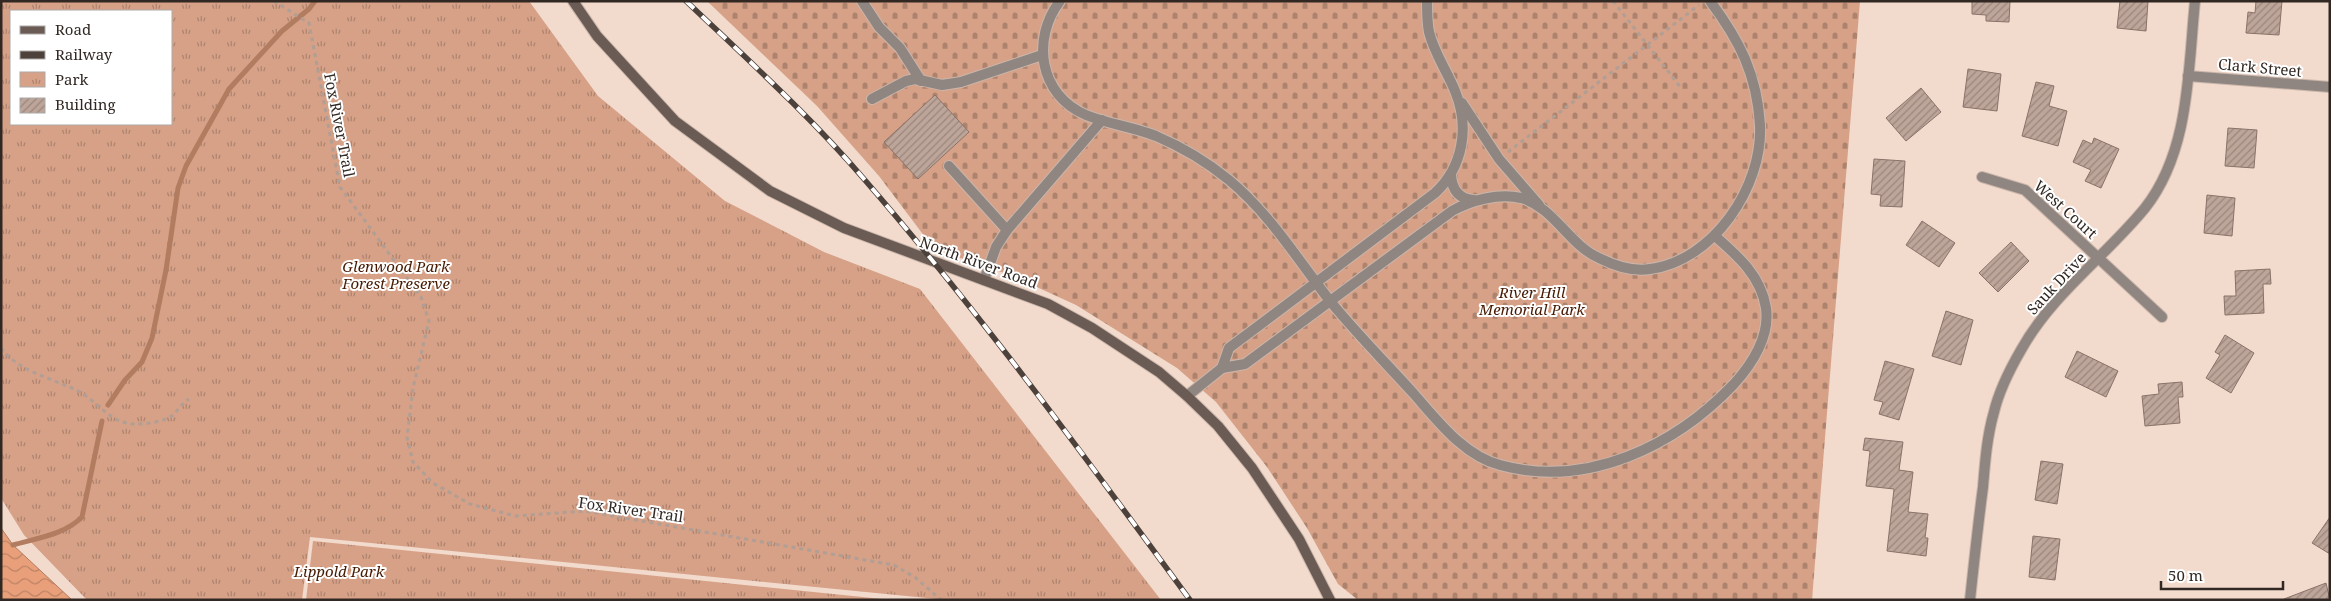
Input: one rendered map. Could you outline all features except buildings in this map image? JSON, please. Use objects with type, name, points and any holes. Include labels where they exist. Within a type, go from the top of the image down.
[{"type":"main road","name":"North River Road","points":[[573,1],[596,36],[675,121],[770,191],[844,228],[1048,304],[1134,354],[1187,396],[1218,426],[1279,506],[1299,539],[1330,600]]},
{"type":"street","points":[[862,1],[879,27],[900,48],[921,80]]},
{"type":"street","points":[[1060,1],[1044,33],[1042,55],[1046,74],[1061,97],[1084,114],[1154,136],[1181,148],[1229,180],[1270,222],[1330,301],[1438,421],[1480,456],[1500,465],[1544,472],[1591,467],[1647,450],[1701,416],[1751,364],[1764,336],[1766,310],[1763,297],[1752,272],[1715,236]]},
{"type":"street","points":[[1427,1],[1428,23],[1433,45],[1455,92],[1499,159],[1543,209],[1596,257],[1628,269],[1648,270],[1682,259],[1715,236],[1736,209],[1746,188],[1758,150],[1760,133],[1756,93],[1745,55],[1710,1]]},
{"type":"street","name":"Sauk Drive","points":[[1970,600],[1989,431],[2002,390],[2020,350],[2037,324],[2056,300],[2098,260],[2146,207],[2164,176],[2177,142],[2188,76],[2195,1]]},
{"type":"street","points":[[872,99],[906,81],[921,80],[942,85],[961,82],[1042,55]]},
{"type":"street","name":"Clark Street","points":[[2188,76],[2330,87]]},
{"type":"street","points":[[1222,368],[1229,348],[1435,193],[1451,175],[1461,152],[1463,138],[1463,124],[1455,92]]},
{"type":"street","points":[[984,280],[996,247],[1007,230],[1102,120]]},
{"type":"street","points":[[949,166],[1007,230]]},
{"type":"street","points":[[1451,175],[1454,189],[1466,199],[1521,198],[1543,209]]},
{"type":"street","name":"West Court","points":[[1982,178],[2025,190],[2098,260],[2162,317]]},
{"type":"street","points":[[1187,396],[1222,368],[1246,364],[1452,211],[1475,200]]},
{"type":"path","name":"Fox River Trail","points":[[274,1],[309,23],[340,187],[421,296],[429,321],[413,388],[407,438],[413,462],[432,483],[470,504],[515,516],[585,511],[894,564],[916,578],[941,600]]},
{"type":"path","points":[[1613,1],[1682,88]]},
{"type":"path","points":[[1499,159],[1704,1]]},
{"type":"path","points":[[1,348],[25,368],[79,391],[95,401],[102,412],[121,421],[135,424],[161,421],[172,415],[180,404],[189,399]]},
{"type":"green space","name":"Glenwood Park Forest Preserve","points":[[1,1],[529,1],[598,96],[725,201],[824,252],[920,289],[1161,600],[947,600],[310,537],[302,600],[87,600],[24,535],[1,498]]},
{"type":"green space","name":"River Hill Memorial Park","points":[[707,1],[1860,1],[1812,600],[1358,600],[1338,584],[1307,528],[1267,467],[1216,402],[1177,368],[1076,305],[1013,276],[934,249],[879,176],[817,106]]},
{"type":"green space","name":"Lippold Park","points":[[313,541],[892,600],[306,600]]},
{"type":"water","points":[[1,528],[13,545],[72,600],[1,600]]},
{"type":"waterway","points":[[108,405],[125,380],[142,362],[152,338],[166,270],[178,188],[186,166],[229,89],[282,31],[309,9],[315,1]]},
{"type":"waterway","points":[[13,545],[59,532],[82,517],[102,421]]},
{"type":"railway","points":[[686,1],[778,88],[822,133],[907,230],[1032,387],[1190,600]]}]
